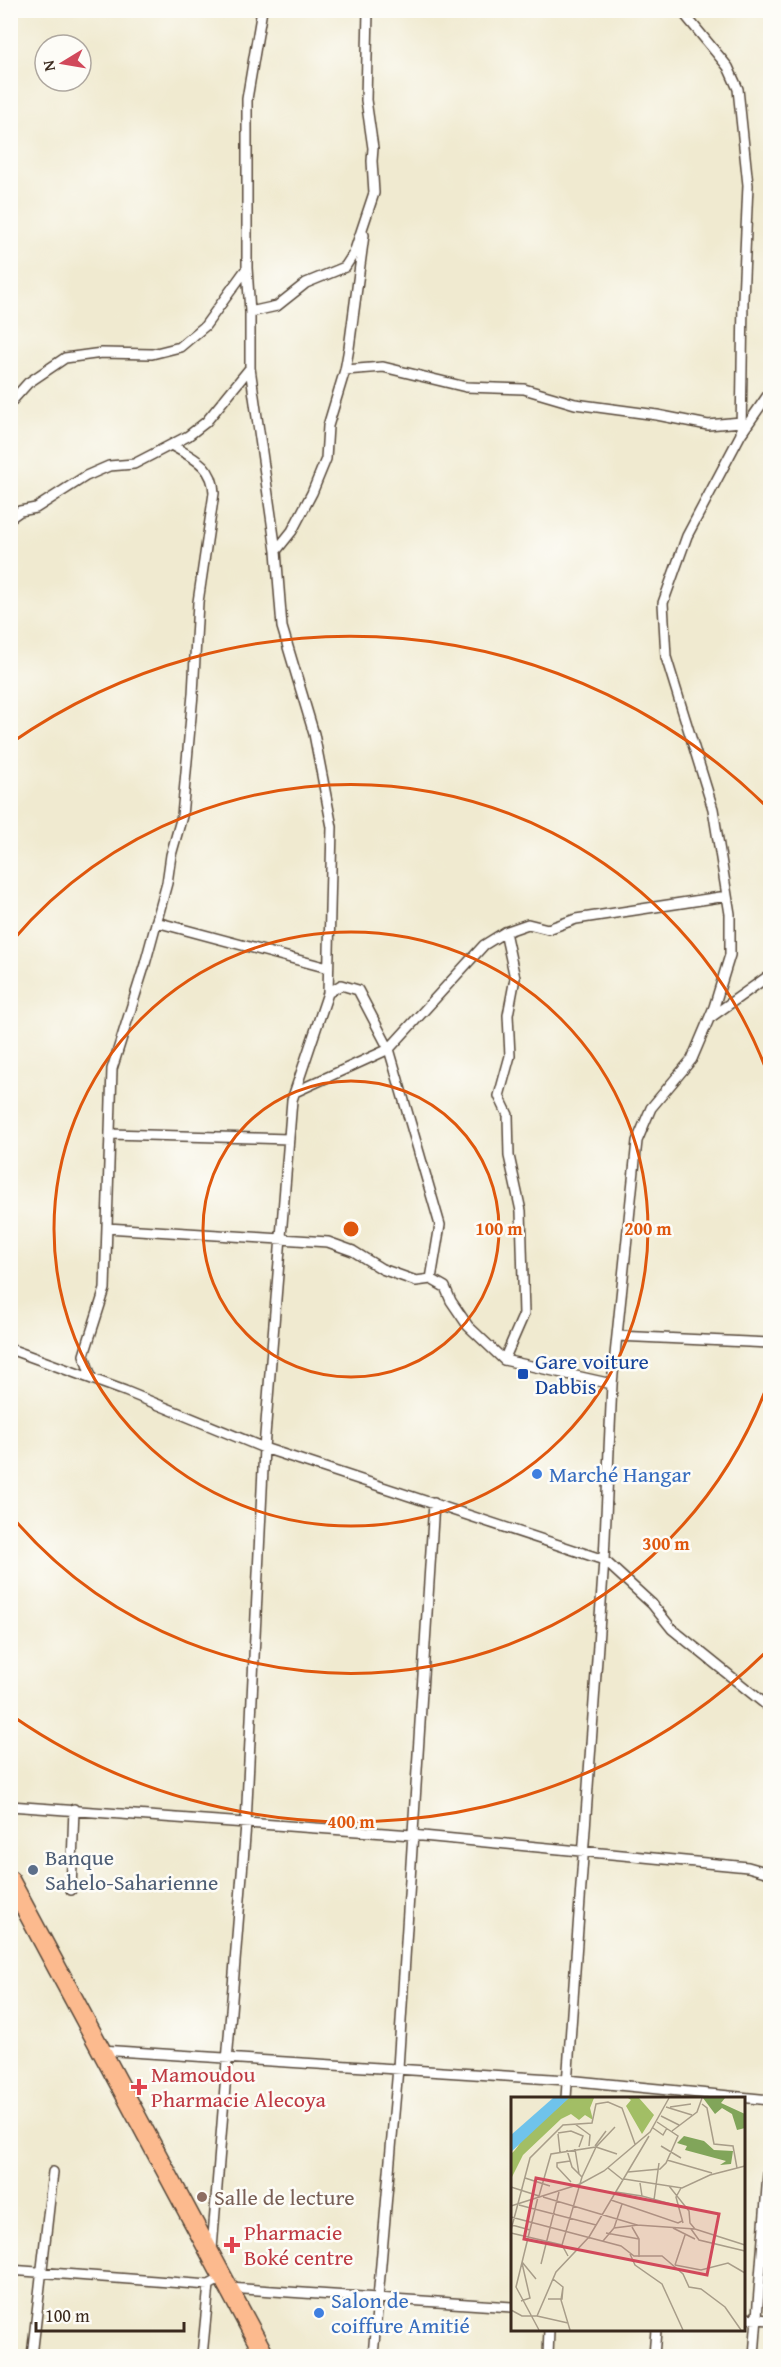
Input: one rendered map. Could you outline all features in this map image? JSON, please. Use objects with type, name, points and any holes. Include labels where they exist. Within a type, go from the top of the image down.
[{"type":"highway","points":[[10,1880],[211,2253],[220,2284],[265,2356]]},
{"type":"street","points":[[211,2253],[246,1824],[264,1448],[283,1237],[292,1100],[328,993],[332,827],[314,734],[282,627],[276,551],[250,368],[247,268],[248,99],[262,10]]},
{"type":"street","points":[[250,312],[277,306],[306,283],[345,267],[354,253],[374,193],[373,148],[366,100],[368,10]]},
{"type":"street","points":[[681,10],[728,67],[738,89],[748,185],[741,434]]},
{"type":"street","points":[[276,551],[292,531],[312,493],[326,459],[327,426],[345,370],[367,216]]},
{"type":"street","points":[[10,403],[28,383],[65,358],[102,353],[152,354],[180,347],[205,326],[247,268]]},
{"type":"street","points":[[345,370],[383,367],[466,387],[524,389],[575,404],[657,415],[708,425],[741,422]]},
{"type":"street","points":[[10,518],[20,511],[36,508],[86,476],[109,466],[134,464],[188,436],[206,422],[250,368]]},
{"type":"street","points":[[566,2097],[604,1560],[612,1384],[637,1141],[651,1108],[692,1059],[709,1018],[730,955],[730,914],[713,808],[666,657],[663,603],[687,536],[741,434],[771,392]]},
{"type":"street","points":[[90,1377],[84,1355],[105,1289],[112,1069],[167,883],[171,855],[182,816],[193,694],[198,602],[214,493],[214,479],[201,462],[171,445]]},
{"type":"street","points":[[295,1092],[389,1049],[484,945],[505,932],[528,924],[548,929],[576,919],[727,896]]},
{"type":"street","points":[[156,922],[328,968]]},
{"type":"street","points":[[504,1360],[524,1314],[521,1211],[509,1156],[508,1115],[499,1096],[510,1056],[508,1015],[515,978],[505,932]]},
{"type":"street","points":[[709,1018],[771,975]]},
{"type":"street","points":[[328,993],[341,985],[358,990],[389,1049],[440,1225],[431,1279]]},
{"type":"street","points":[[110,1134],[289,1139]]},
{"type":"street","points":[[107,1228],[283,1237],[328,1242],[353,1251],[382,1269],[416,1281],[431,1279],[445,1287],[451,1301],[468,1326],[504,1360],[612,1384]]},
{"type":"street","points":[[617,1336],[771,1343]]},
{"type":"street","points":[[10,1349],[90,1377],[264,1448],[604,1560],[651,1604],[672,1629],[771,1708]]},
{"type":"street","points":[[373,2356],[398,2068],[434,1503]]},
{"type":"street","points":[[10,1806],[412,1835],[748,1867],[770,1873]]},
{"type":"street","points":[[71,1890],[74,1809]]},
{"type":"street","points":[[101,2050],[567,2080],[740,2097]]},
{"type":"street","points":[[745,2097],[771,2100]]},
{"type":"street","points":[[754,2356],[771,2148]]},
{"type":"street","points":[[32,2356],[53,2172]]},
{"type":"street","points":[[10,2270],[220,2284],[377,2299],[511,2307]]},
{"type":"street","points":[[202,2356],[220,2284]]},
{"type":"street","points":[[745,2318],[771,2320]]},
{"type":"street","points":[[548,2356],[549,2331]]},
{"type":"street","points":[[654,2356],[656,2331]]},
{"type":"place","name":"Gare voiture Dabbis","points":[[523,1374]]},
{"type":"place","name":"Marché Hangar","points":[[537,1474]]},
{"type":"place","name":"Banque Sahelo-Saharienne","points":[[33,1870]]},
{"type":"place","name":"Mamoudou Pharmacie Alecoya","points":[[139,2087]]},
{"type":"place","name":"Salle de lecture","points":[[202,2197]]},
{"type":"place","name":"Pharmacie Boké centre","points":[[232,2245]]},
{"type":"place","name":"Salon de coiffure Amitié","points":[[319,2313]]}]
